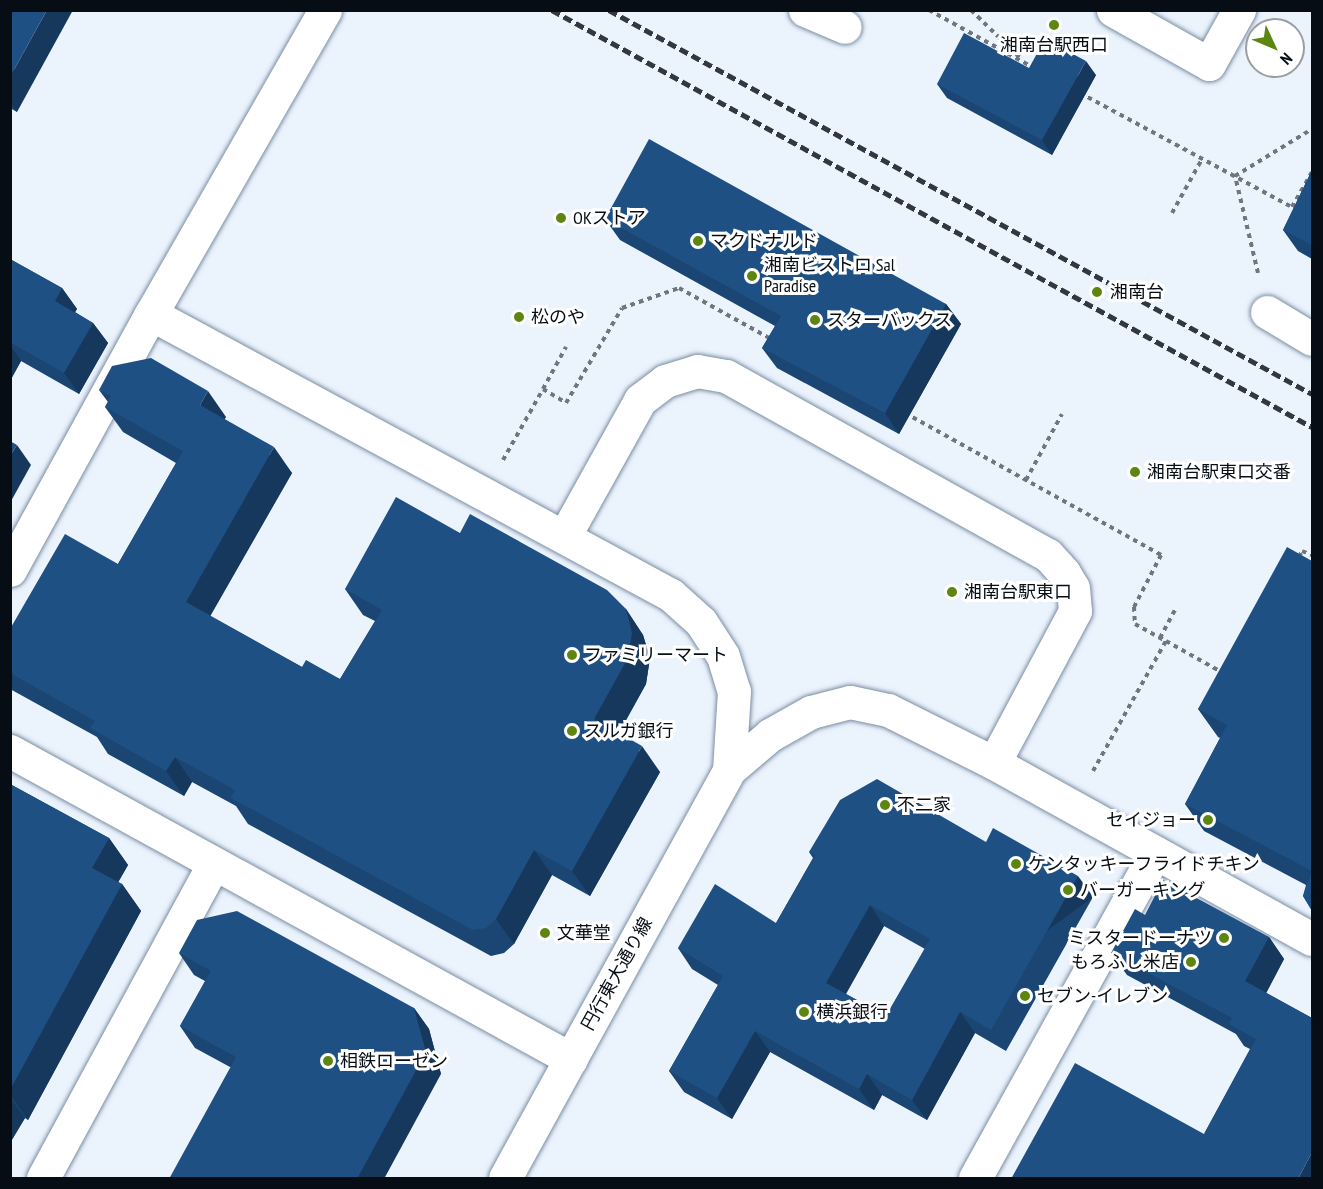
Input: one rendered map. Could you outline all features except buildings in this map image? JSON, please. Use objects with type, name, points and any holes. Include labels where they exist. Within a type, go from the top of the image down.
[{"type":"street","points":[[10,570],[151,314],[325,10]]},
{"type":"street","points":[[805,10],[845,27]]},
{"type":"street","points":[[1113,10],[1209,64],[1239,10]]},
{"type":"street","points":[[1267,312],[1312,339]]},
{"type":"street","points":[[151,314],[671,595],[701,622],[723,656],[734,691],[729,771]]},
{"type":"street","points":[[565,536],[640,400],[665,381],[697,371],[726,376],[1048,555],[1064,573],[1072,588],[1075,611],[994,763]]},
{"type":"street","points":[[729,771],[770,735],[811,712],[850,702],[888,710],[994,763],[1312,939]]},
{"type":"street","points":[[10,751],[571,1059]]},
{"type":"street","name":"円行東大通り線","points":[[505,1179],[729,771]]},
{"type":"street","points":[[975,1179],[1155,853]]},
{"type":"street","points":[[43,1179],[214,863]]},
{"type":"path","points":[[928,10],[1035,68]]},
{"type":"path","points":[[971,10],[1025,63]]},
{"type":"path","points":[[1077,91],[1292,207],[1312,172]]},
{"type":"path","points":[[1235,176],[1312,129]]},
{"type":"path","points":[[1172,213],[1202,159]]},
{"type":"path","points":[[1235,176],[1267,312]]},
{"type":"path","points":[[543,389],[566,347]]},
{"type":"path","points":[[1026,480],[1062,414]]},
{"type":"path","points":[[1296,560],[1302,551],[1312,555]]},
{"type":"path","points":[[1160,638],[1176,608]]},
{"type":"path","points":[[1088,780],[1166,641],[1229,677]]},
{"type":"railway","points":[[552,10],[1312,427]]},
{"type":"railway","points":[[609,10],[1312,394]]},
{"type":"place","name":"湘南台駅西口","points":[[1054,25]]},
{"type":"place","name":"OKストア","points":[[561,218]]},
{"type":"place","name":"マクドナルド","points":[[698,241]]},
{"type":"place","name":"湘南ビストロ Sal Paradise","points":[[752,276]]},
{"type":"place","name":"湘南台","points":[[1097,292]]},
{"type":"place","name":"松のや","points":[[519,317]]},
{"type":"place","name":"スターバックス","points":[[815,320]]},
{"type":"place","name":"湘南台駅東口交番","points":[[1135,472]]},
{"type":"place","name":"湘南台駅東口","points":[[952,592]]},
{"type":"place","name":"ファミリーマート","points":[[572,655]]},
{"type":"place","name":"スルガ銀行","points":[[572,731]]},
{"type":"place","name":"不二家","points":[[885,805]]},
{"type":"place","name":"セイジョー","points":[[1208,820]]},
{"type":"place","name":"ケンタッキーフライドチキン","points":[[1016,864]]},
{"type":"place","name":"バーガーキング","points":[[1068,890]]},
{"type":"place","name":"文華堂","points":[[545,933]]},
{"type":"place","name":"ミスタードーナツ","points":[[1224,938]]},
{"type":"place","name":"もろふし米店","points":[[1191,962]]},
{"type":"place","name":"セブン-イレブン","points":[[1025,996]]},
{"type":"place","name":"横浜銀行","points":[[804,1012]]},
{"type":"place","name":"相鉄ローゼン","points":[[328,1061]]}]
